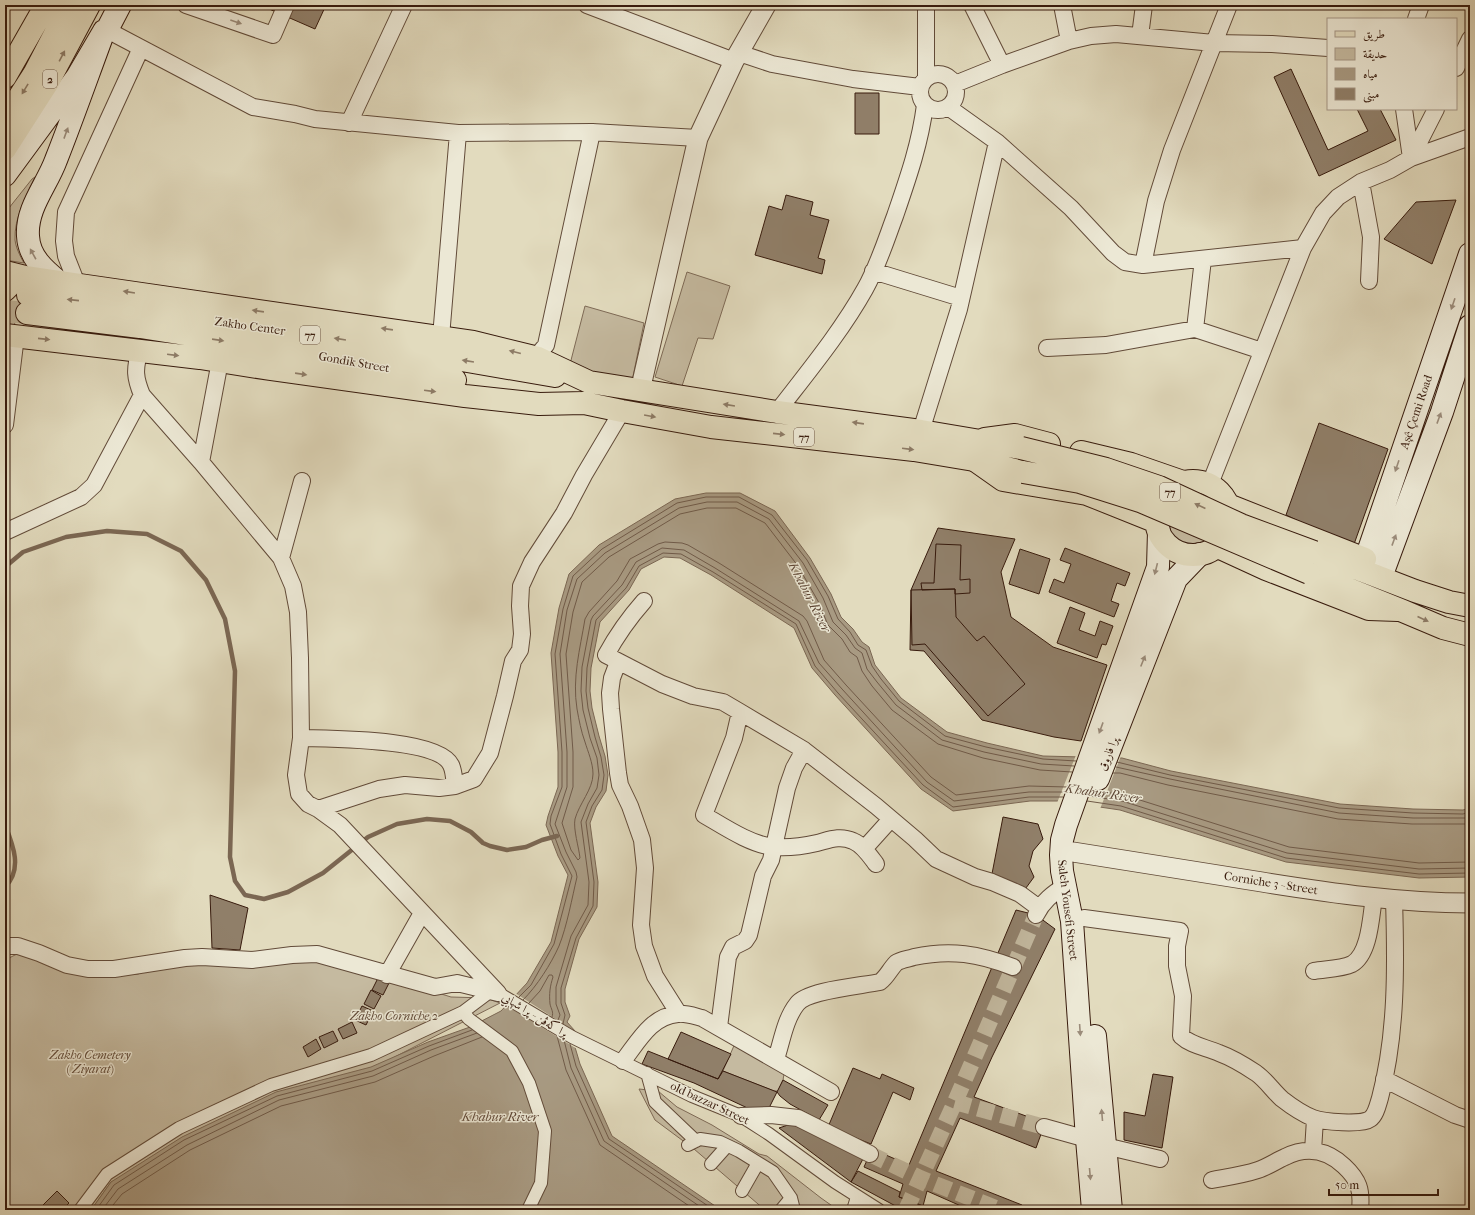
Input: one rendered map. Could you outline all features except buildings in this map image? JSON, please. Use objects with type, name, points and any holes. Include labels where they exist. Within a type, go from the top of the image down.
[{"type":"main road","points":[[6,73],[46,5]]},
{"type":"main road","name":"2","points":[[5,119],[34,74],[70,5]]},
{"type":"main road","name":"2","points":[[5,149],[48,82],[89,5]]},
{"type":"main road","name":"2","points":[[5,175],[77,77],[120,5]]},
{"type":"main road","points":[[68,283],[45,270],[35,258],[30,248],[28,224],[32,209],[56,162],[106,30]]},
{"type":"main road","name":"Aşê Çemi Road","points":[[1373,568],[1470,254]]},
{"type":"main road","points":[[5,290],[13,282],[22,289],[68,283],[293,317],[473,342],[536,357],[589,382]]},
{"type":"main road","name":"Zakho Center","points":[[22,289],[121,306],[329,337],[589,382]]},
{"type":"main road","name":"Gondik Street","points":[[22,289],[140,327],[275,348],[584,403]]},
{"type":"main road","name":"Aşê Çemi Road","points":[[1373,568],[1442,412],[1470,326]]},
{"type":"main road","points":[[12,333],[465,396],[539,404],[584,403]]},
{"type":"main road","name":"77","points":[[589,382],[777,412],[921,431],[974,450],[1022,472],[1080,482],[1140,501],[1443,628],[1470,635]]},
{"type":"main road","name":"77","points":[[584,403],[711,426],[914,450],[1021,448],[1106,468],[1159,487],[1241,525],[1314,552],[1373,568],[1415,591],[1442,600],[1470,606]]},
{"type":"main road","points":[[1158,526],[1116,505],[1087,494],[1004,480],[974,450],[1015,435],[1131,464],[1183,482],[1197,481],[1210,484],[1224,497],[1230,514],[1228,527],[1222,540],[1208,550]]},
{"type":"main road","points":[[1116,505],[1128,500],[1135,489],[1136,476],[1131,464]]},
{"type":"main road","points":[[1183,482],[1168,491],[1158,505],[1158,526],[1163,538],[1175,550],[1183,553],[1208,550],[1266,568],[1369,609],[1403,611]]},
{"type":"main road","points":[[1228,505],[1282,526],[1373,568]]},
{"type":"main road","name":"Saleh Yousefi Street","points":[[1093,1210],[1096,1143],[1084,918],[1074,863],[1072,836],[1121,694],[1158,567],[1158,526]]},
{"type":"main road","points":[[1266,568],[1260,558],[1259,545],[1265,534],[1275,527],[1282,526]]},
{"type":"main road","name":"Saleh Yousefi Street","points":[[1121,694],[1176,578],[1208,550]]},
{"type":"main road","name":"Saleh Yousefi Street","points":[[1072,836],[1062,840],[1062,871],[1072,921],[1096,1143],[1111,1210]]},
{"type":"street","points":[[186,5],[273,35],[286,5]]},
{"type":"street","points":[[349,123],[404,5]]},
{"type":"street","points":[[587,5],[736,57],[853,79],[923,83]]},
{"type":"street","points":[[640,391],[698,138],[736,57],[766,5]]},
{"type":"street","points":[[923,83],[931,74],[942,74],[947,76],[955,84],[955,96],[953,102],[948,107],[936,110],[925,105],[919,94],[923,83],[926,5]]},
{"type":"street","points":[[972,5],[1002,65]]},
{"type":"street","points":[[1062,5],[1069,40]]},
{"type":"street","points":[[1140,36],[1144,5]]},
{"type":"street","points":[[1143,265],[1156,201],[1172,150],[1229,5]]},
{"type":"street","points":[[1416,18],[1421,5]]},
{"type":"street","points":[[106,30],[253,107],[316,119],[458,134],[592,132],[698,138]]},
{"type":"street","points":[[955,84],[1069,40],[1116,34],[1214,43],[1272,44],[1327,48]]},
{"type":"street","points":[[1457,66],[1470,39]]},
{"type":"street","points":[[68,283],[64,241],[66,212],[141,48]]},
{"type":"street","points":[[777,412],[842,325],[866,289],[882,251],[914,162],[925,105]]},
{"type":"street","points":[[948,107],[997,142],[1071,208],[1113,253],[1125,262],[1143,265],[1303,248]]},
{"type":"street","points":[[1404,110],[1411,158]]},
{"type":"street","points":[[1411,158],[1435,110]]},
{"type":"street","points":[[536,357],[546,344],[592,132]]},
{"type":"street","points":[[441,337],[458,134]]},
{"type":"street","points":[[1210,484],[1303,248],[1323,213],[1338,197],[1361,182],[1390,170],[1411,158],[1470,137]]},
{"type":"street","points":[[921,431],[961,298],[997,142]]},
{"type":"street","points":[[1361,182],[1371,237],[1369,281]]},
{"type":"street","points":[[1195,329],[1203,259]]},
{"type":"street","points":[[873,271],[961,298]]},
{"type":"street","points":[[1047,348],[1106,345],[1195,329],[1262,351]]},
{"type":"street","points":[[5,425],[12,333]]},
{"type":"street","points":[[140,351],[135,372],[137,383],[142,395],[201,462],[281,558],[293,586],[298,612],[300,658],[301,738],[296,775],[299,794],[308,804],[318,809],[340,825],[494,992]]},
{"type":"street","points":[[201,462],[220,361]]},
{"type":"street","points":[[5,532],[81,497],[94,485],[142,395]]},
{"type":"street","points":[[318,809],[379,788],[405,785],[439,788],[456,786],[474,779],[490,753],[513,661],[520,650],[522,634],[520,606],[521,586],[532,562],[564,513],[584,475],[622,411]]},
{"type":"street","points":[[281,558],[302,481]]},
{"type":"street","points":[[644,601],[617,635],[606,655],[662,684],[693,696],[723,702],[804,750],[891,819],[936,859],[975,877],[992,882],[1020,894],[1038,912],[1050,895],[1066,886]]},
{"type":"street","points":[[618,662],[612,678],[610,693],[611,709],[620,785],[630,806],[642,840],[645,868],[641,925],[644,946],[655,976],[679,1014]]},
{"type":"street","points":[[740,712],[734,738],[704,815],[753,840],[773,847],[817,843],[830,838],[843,838],[854,841],[864,848],[876,864]]},
{"type":"street","points":[[301,738],[400,743],[436,752],[451,764],[456,786]]},
{"type":"street","points":[[719,1027],[728,957],[733,947],[744,941],[749,935],[763,876],[771,860],[787,788],[794,768],[804,750]]},
{"type":"street","points":[[864,848],[891,819]]},
{"type":"street","name":"Corniche 3 - Street","points":[[1072,836],[1322,891],[1394,899],[1470,903]]},
{"type":"street","points":[[1314,971],[1340,968],[1352,964],[1359,958],[1365,947],[1370,929],[1374,897]]},
{"type":"street","points":[[1084,918],[1180,931],[1177,946],[1178,966],[1183,996],[1181,1036],[1187,1042],[1220,1053],[1257,1074],[1283,1100],[1315,1118],[1340,1122],[1364,1122],[1371,1119],[1376,1110],[1384,1079],[1391,1040],[1395,966],[1394,899]]},
{"type":"street","points":[[387,975],[422,913]]},
{"type":"street","points":[[5,946],[18,946],[88,970],[114,969],[185,958],[202,957],[252,960],[292,955],[318,954],[387,975],[435,987],[457,983],[494,992]]},
{"type":"street","points":[[776,1059],[788,1019],[797,1003],[807,997],[832,990],[880,982],[897,963],[923,955],[950,953],[973,954],[1014,967]]},
{"type":"street","points":[[80,1210],[107,1174],[179,1128],[271,1085],[371,1055],[466,1016],[494,992]]},
{"type":"street","name":"پرا كه‌ڤن - پرا شهابي","points":[[494,992],[572,1037]]},
{"type":"street","points":[[623,1061],[652,1024],[664,1017],[679,1014],[702,1018],[776,1059],[831,1092]]},
{"type":"street","points":[[466,1016],[512,1051],[529,1083],[545,1131],[541,1183],[528,1210]]},
{"type":"street","name":"old bazzar Street","points":[[572,1037],[692,1096],[741,1116],[857,1197],[879,1210]]},
{"type":"street","points":[[647,1073],[655,1102],[692,1143],[700,1139],[720,1142],[739,1151],[773,1172],[792,1204],[781,1210]]},
{"type":"street","points":[[1384,1079],[1455,1115],[1470,1120]]},
{"type":"street","points":[[741,1116],[771,1115],[798,1118],[870,1154]]},
{"type":"street","points":[[1313,1151],[1315,1118]]},
{"type":"street","points":[[1044,1127],[1096,1143],[1160,1159]]},
{"type":"street","points":[[711,1164],[728,1146]]},
{"type":"street","points":[[1212,1180],[1259,1170],[1286,1156],[1300,1151],[1313,1151],[1327,1154],[1335,1158],[1356,1178],[1359,1185],[1360,1210]]},
{"type":"street","points":[[742,1191],[758,1163]]},
{"type":"street","points":[[853,1210],[857,1197]]},
{"type":"green space","points":[[35,177],[21,207],[16,224],[16,246],[24,263],[5,260],[5,213]]},
{"type":"green space","points":[[687,272],[730,286],[713,339],[698,338],[682,386],[655,377]]},
{"type":"green space","points":[[17,302],[14,330],[7,322],[6,315]]},
{"type":"green space","points":[[585,306],[644,323],[631,386],[569,368]]},
{"type":"green space","points":[[1195,487],[1204,489],[1211,493],[1222,505],[1211,543],[1191,547],[1182,545],[1168,533],[1166,529],[1167,504],[1186,488]]},
{"type":"green space","name":"Zakho Cemetery ( Ziyarat)","points":[[19,953],[89,977],[138,974],[165,965],[327,956],[377,974],[451,997],[486,998],[500,1003],[377,1066],[111,1182],[91,1210],[5,1210],[5,960]]},
{"type":"green space","points":[[736,1041],[785,1068],[783,1080],[778,1091],[774,1091],[723,1071]]},
{"type":"green space","points":[[639,1089],[658,1091],[677,1107],[712,1125],[759,1154],[767,1156],[838,1210],[765,1210],[694,1149],[655,1120]]},
{"type":"water","name":"Khabur River","points":[[706,493],[740,493],[775,511],[810,558],[831,594],[841,617],[853,629],[862,642],[869,647],[875,665],[901,698],[947,732],[1043,756],[1122,758],[1171,771],[1340,804],[1413,809],[1463,810],[1470,808],[1470,877],[1419,878],[1286,862],[1120,810],[1059,801],[1030,801],[953,811],[921,789],[835,695],[812,668],[794,628],[711,575],[680,558],[664,557],[641,569],[629,590],[600,622],[591,668],[590,691],[592,708],[605,756],[608,775],[606,791],[596,807],[590,823],[598,882],[597,907],[579,939],[565,989],[565,1002],[570,1016],[567,1022],[575,1031],[572,1037],[580,1064],[612,1136],[721,1210],[91,1210],[111,1182],[182,1137],[276,1092],[371,1067],[428,1042],[470,1027],[501,1011],[527,983],[551,942],[568,875],[558,856],[546,825],[558,787],[558,752],[551,653],[559,608],[569,574],[599,545],[675,499]]},
{"type":"pier","points":[[1076,755],[1121,756],[1100,809],[1057,803]]},
{"type":"pier","points":[[515,993],[576,1032],[574,1037],[577,1049],[504,1004]]},
{"type":"waterway","points":[[5,567],[23,552],[66,537],[107,531],[147,534],[181,551],[206,580],[225,619],[235,671],[230,857],[235,881],[245,895],[264,899],[288,892],[323,873],[368,837],[397,824],[427,819],[450,821],[471,832],[483,843],[507,850],[526,847],[542,840],[557,836]]},
{"type":"waterway","points":[[5,825],[15,857],[14,873],[5,887]]},
{"type":"tunnel","points":[[5,311],[27,313]]},
{"type":"tunnel","points":[[906,1210],[955,1102],[1036,915]]},
{"type":"tunnel","points":[[955,1102],[1044,1127]]},
{"type":"tunnel","points":[[870,1154],[920,1178],[1001,1210]]},
{"type":"park label","name":"Zakho Corniche 2","points":[[394,1016]]}]
